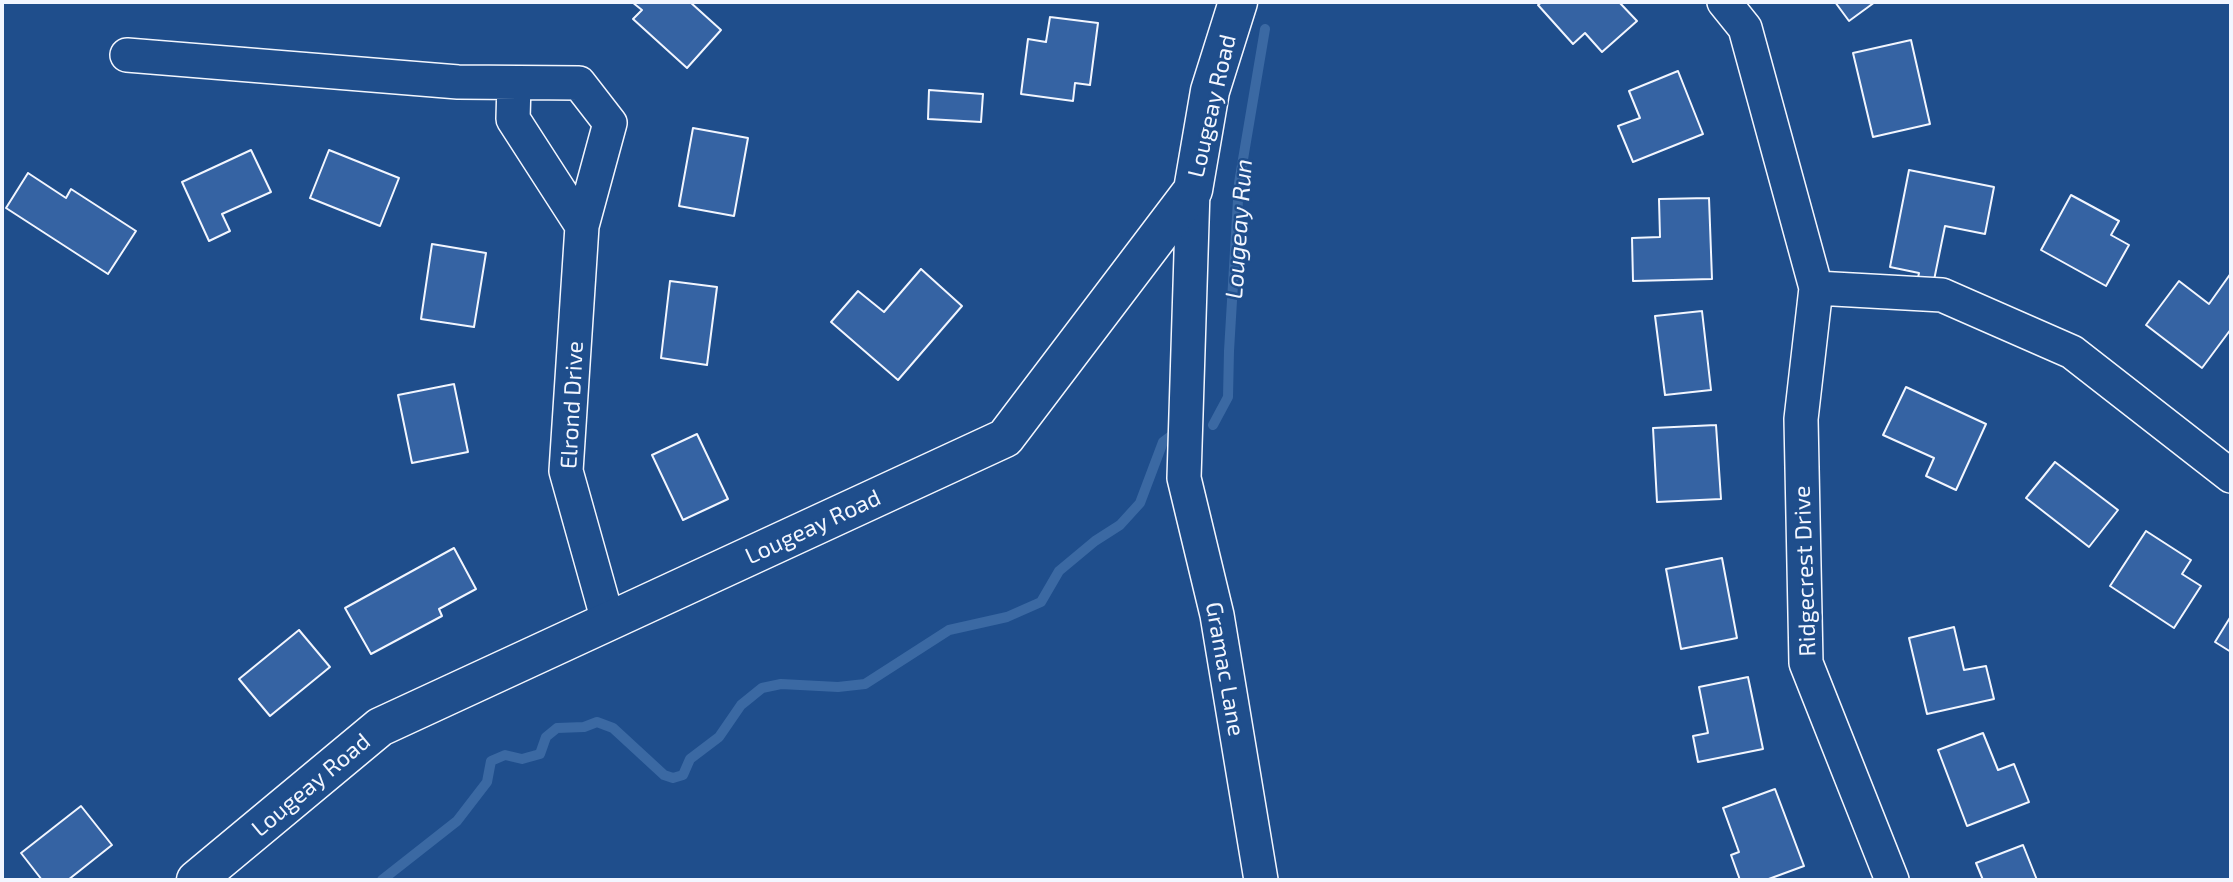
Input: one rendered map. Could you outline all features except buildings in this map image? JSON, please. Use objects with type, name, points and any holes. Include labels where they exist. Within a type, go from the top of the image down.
[{"type":"street","name":"Lougeay Road","points":[[196,880],[380,727],[1005,438],[1193,190],[1210,91],[1238,2]]},
{"type":"street","name":"Ridgecrest Drive","points":[[1724,2],[1745,28],[1816,288],[1801,419],[1806,663],[1892,880]]},
{"type":"street","name":"Elrond Drive","points":[[127,55],[458,82],[579,83],[610,123],[582,226],[566,471],[608,621]]},
{"type":"street","points":[[514,83],[513,119],[582,226]]},
{"type":"street","name":"Gramac Lane","points":[[1193,190],[1184,478],[1217,615],[1261,880]]},
{"type":"street","points":[[1816,288],[1941,295],[2072,352],[2231,476]]},
{"type":"waterway","name":"Lougeay Run","points":[[1213,425],[1228,397],[1239,183],[1265,29]]},
{"type":"waterway","name":"Lougeay Run","points":[[382,880],[457,821],[487,782],[491,761],[505,755],[522,759],[540,754],[546,737],[557,728],[584,727],[597,722],[613,728],[664,775],[673,778],[683,775],[690,759],[719,737],[741,705],[762,688],[781,684],[838,687],[865,684],[949,630],[1007,617],[1041,602],[1059,571],[1095,541],[1120,525],[1140,503],[1163,442],[1171,436]]}]
